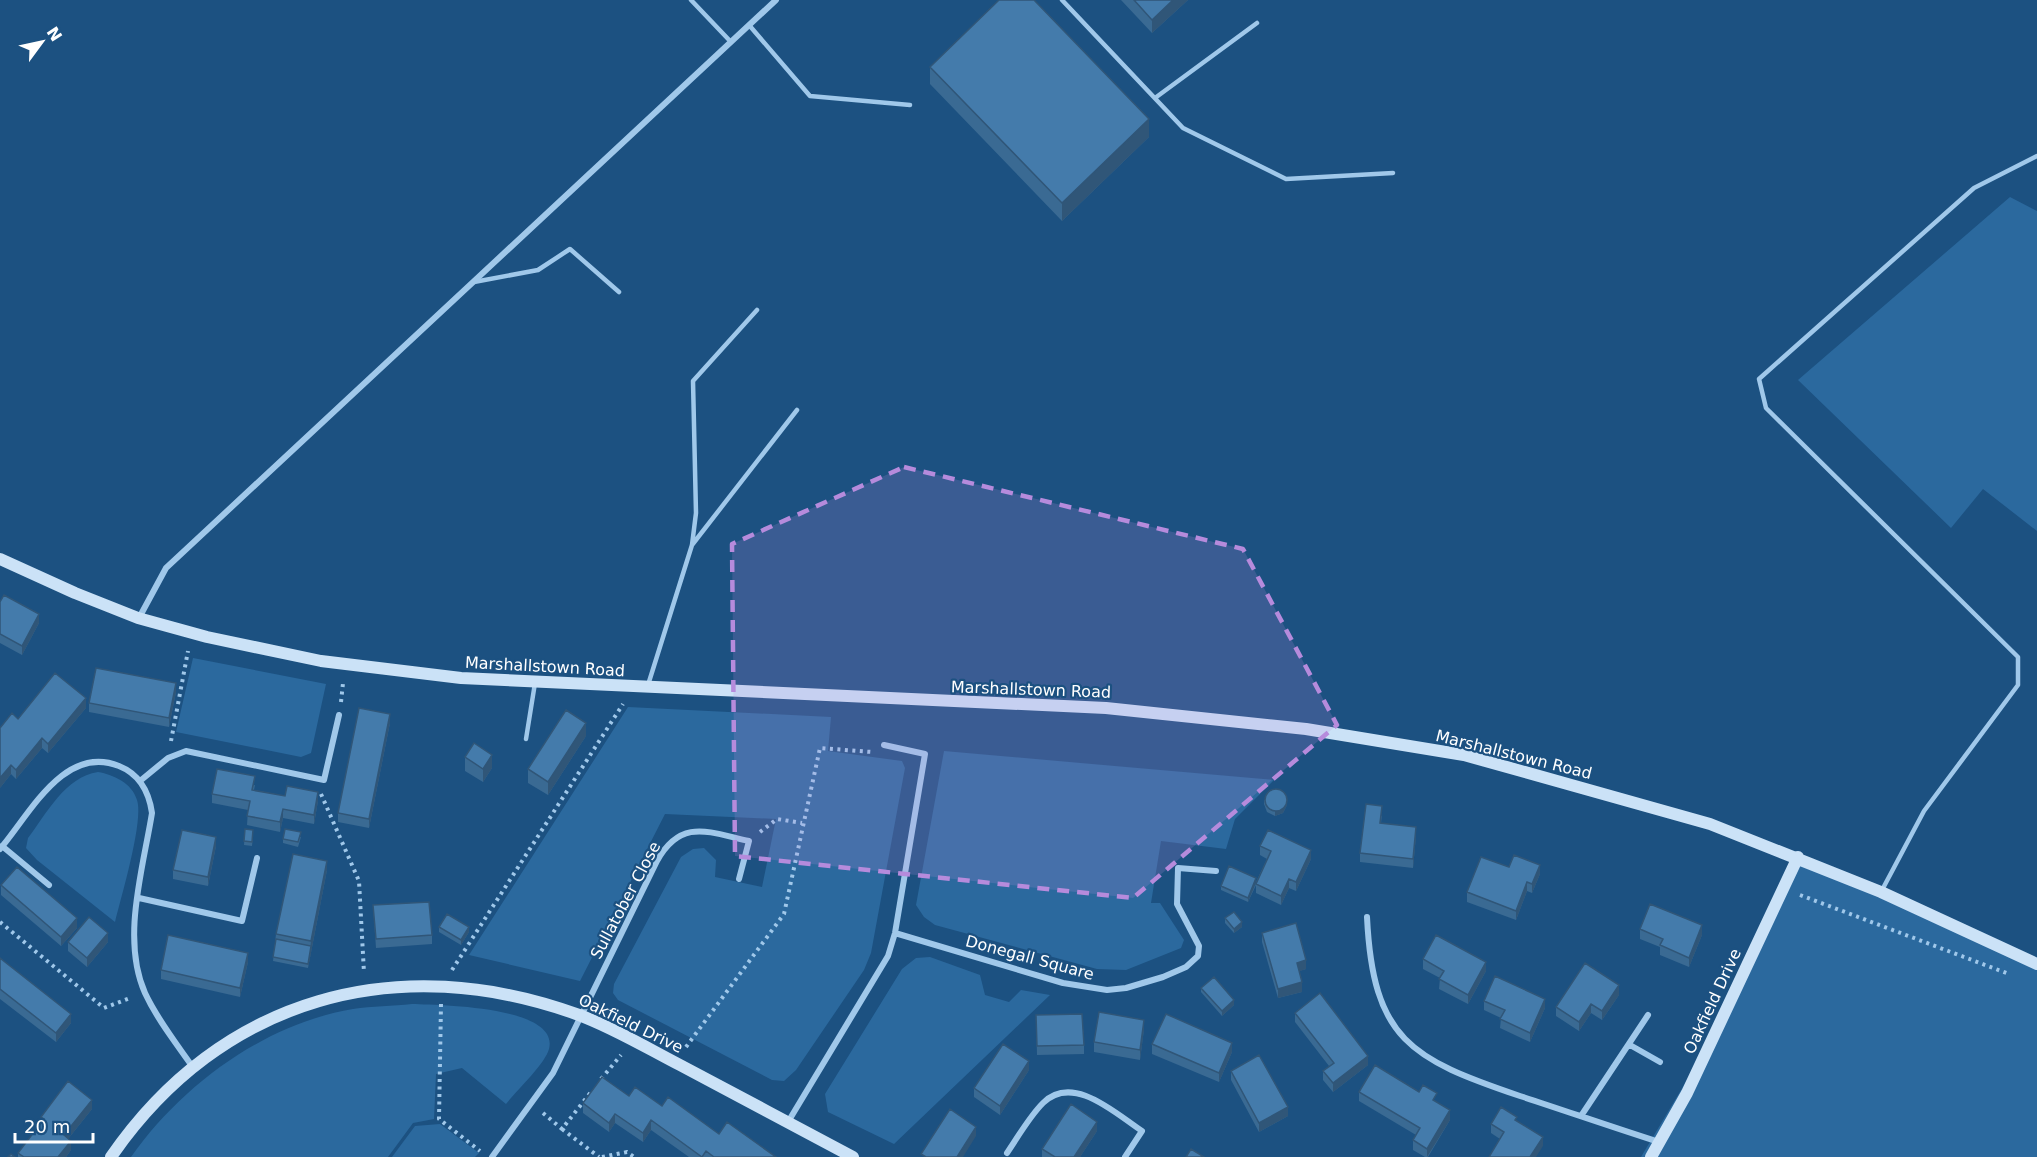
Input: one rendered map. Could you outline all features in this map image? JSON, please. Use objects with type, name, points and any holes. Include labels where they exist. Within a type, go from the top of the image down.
[{"type":"main road","name":"Marshallstown Road","points":[[0,559],[138,618],[192,633],[346,664],[461,678],[535,683],[1106,708],[1306,729],[1464,755],[1710,824],[1798,857],[1881,892],[2037,964]]},
{"type":"main road","name":"Oakfield Drive","points":[[1651,1157],[1687,1093],[1798,857]]},
{"type":"main road","name":"Oakfield Drive","points":[[111,1157],[152,1103],[192,1066],[246,1030],[271,1018],[326,998],[365,989],[441,986],[516,995],[581,1016],[632,1040],[853,1157]]},
{"type":"street","points":[[138,618],[166,568],[776,0]]},
{"type":"street","points":[[140,781],[168,758],[183,751],[196,751],[324,780],[339,714]]},
{"type":"street","points":[[788,1122],[877,978],[895,933],[925,754],[884,745]]},
{"type":"street","points":[[49,885],[1,847],[51,786],[78,764],[106,761],[124,768],[140,781],[150,799],[152,813],[133,944],[145,992],[162,1024],[192,1066]]},
{"type":"street","name":"Sullatober Close","points":[[489,1157],[553,1073],[657,861],[668,844],[679,835],[690,831],[749,841]]},
{"type":"street","points":[[739,879],[749,841]]},
{"type":"street","points":[[139,898],[242,921],[257,858]]},
{"type":"street","name":"Donegall Square","points":[[895,933],[1063,983],[1107,990],[1126,988],[1163,977],[1186,967],[1196,959],[1199,946],[1177,904],[1178,867],[1216,871]]},
{"type":"street","points":[[1367,917],[1369,954],[1376,986],[1393,1022],[1412,1047],[1451,1071],[1660,1142]]},
{"type":"street","points":[[1581,1116],[1648,1015]]},
{"type":"street","points":[[1630,1045],[1660,1062]]},
{"type":"street","points":[[1007,1153],[1039,1108],[1055,1095],[1067,1092],[1082,1094],[1142,1131],[1125,1157]]},
{"type":"lane","points":[[691,0],[731,42]]},
{"type":"lane","points":[[1062,0],[1183,128],[1286,179],[1393,173]]},
{"type":"lane","points":[[1155,98],[1257,23]]},
{"type":"lane","points":[[749,25],[810,96],[910,105]]},
{"type":"lane","points":[[1881,892],[1924,810],[2018,686],[2018,657],[1766,408],[1759,379],[1974,188],[2037,156]]},
{"type":"lane","points":[[474,282],[538,270],[570,249],[619,292]]},
{"type":"lane","points":[[640,688],[692,544],[696,513],[693,381],[757,310]]},
{"type":"lane","points":[[692,544],[797,410]]},
{"type":"lane","points":[[526,739],[535,683]]},
{"type":"path","points":[[168,758],[192,633]]},
{"type":"path","points":[[339,714],[346,664]]},
{"type":"path","points":[[489,1157],[439,1119],[441,986],[640,688]]},
{"type":"path","points":[[674,1062],[784,914],[820,748],[879,752],[884,745]]},
{"type":"path","points":[[314,777],[359,881],[365,989]]},
{"type":"path","points":[[749,841],[777,819],[802,824]]},
{"type":"path","points":[[1783,888],[2017,978]]},
{"type":"path","points":[[0,922],[104,1008],[145,992]]},
{"type":"path","points":[[562,1129],[632,1040]]},
{"type":"path","points":[[531,1103],[601,1157],[627,1152],[634,1157]]},
{"type":"highlighted area","points":[[904,467],[1243,549],[1337,725],[1133,898],[735,856],[732,544]]},
{"type":"shaded area","points":[[2010,197],[2037,211],[2037,531],[1983,489],[1951,528],[1798,380]]},
{"type":"shaded area","points":[[193,658],[326,684],[311,753],[301,757],[176,732]]},
{"type":"shaded area","points":[[628,707],[831,717],[828,751],[902,761],[905,768],[871,953],[864,970],[796,1070],[784,1081],[772,1080],[618,1000],[613,993],[614,984],[681,857],[693,849],[704,848],[716,860],[715,877],[762,887],[776,819],[665,814],[580,981],[469,955]]},
{"type":"shaded area","points":[[944,751],[1274,780],[1235,819],[1226,849],[1161,841],[1151,903],[1160,903],[1184,940],[1181,948],[1126,970],[1097,969],[935,925],[924,917],[916,905]]},
{"type":"shaded area","points":[[98,772],[110,775],[127,784],[137,800],[135,841],[115,922],[37,860],[26,848],[28,838],[66,788],[86,775]]},
{"type":"shaded area","points":[[1798,857],[2037,967],[2037,1157],[1641,1157],[1715,1033]]},
{"type":"shaded area","points":[[930,957],[980,975],[985,995],[1009,1002],[1021,990],[1050,995],[894,1144],[828,1112],[825,1094],[902,969],[916,958]]},
{"type":"shaded area","points":[[412,1004],[470,1007],[518,1016],[536,1024],[547,1035],[549,1049],[537,1069],[506,1104],[462,1068],[436,1074],[434,1119],[413,1123],[388,1157],[131,1157],[175,1106],[200,1082],[257,1043],[288,1028],[320,1017],[353,1009]]},
{"type":"shaded area","points":[[440,1124],[479,1153],[475,1157],[392,1157],[415,1126]]},
{"type":"building","points":[[999,0],[1034,0],[1149,119],[1062,203],[930,67]]},
{"type":"building","points":[[1134,0],[1173,0],[1152,20]]},
{"type":"building","points":[[4,595],[39,614],[22,646],[0,634],[0,602]]},
{"type":"building","points":[[96,668],[176,683],[169,718],[89,703]]},
{"type":"building","points":[[55,673],[86,698],[48,744],[42,738],[16,770],[11,765],[0,778],[0,728],[12,713],[18,719]]},
{"type":"building","points":[[359,708],[390,714],[369,819],[338,813]]},
{"type":"building","points":[[566,710],[586,723],[548,782],[528,769]]},
{"type":"building","points":[[474,743],[492,755],[483,769],[465,757]]},
{"type":"building","points":[[217,769],[255,776],[252,790],[285,796],[287,786],[318,792],[314,815],[283,809],[280,822],[247,816],[250,801],[212,794]]},
{"type":"building","points":[[1276,789],[1286,796],[1287,800],[1280,810],[1276,811],[1266,804],[1265,800],[1272,790]]},
{"type":"building","points":[[1366,804],[1382,806],[1380,823],[1416,827],[1413,859],[1360,853]]},
{"type":"building","points":[[245,829],[253,830],[252,842],[244,841]]},
{"type":"building","points":[[285,829],[301,832],[298,842],[283,839]]},
{"type":"building","points":[[182,830],[216,837],[208,877],[173,870]]},
{"type":"building","points":[[1268,830],[1311,850],[1296,882],[1289,879],[1281,896],[1256,884],[1271,851],[1260,846]]},
{"type":"building","points":[[293,854],[327,861],[311,941],[276,934]]},
{"type":"building","points":[[1514,855],[1540,865],[1532,884],[1527,882],[1516,911],[1467,892],[1481,857],[1509,867]]},
{"type":"building","points":[[1229,866],[1256,878],[1248,898],[1221,886]]},
{"type":"building","points":[[17,867],[77,918],[61,937],[1,885]]},
{"type":"building","points":[[429,902],[432,935],[376,939],[373,905]]},
{"type":"building","points":[[1650,904],[1702,925],[1689,958],[1660,945],[1663,939],[1640,929]]},
{"type":"building","points":[[1234,912],[1242,922],[1234,929],[1225,918]]},
{"type":"building","points":[[447,914],[469,927],[461,940],[439,927]]},
{"type":"building","points":[[89,917],[108,933],[87,958],[68,942]]},
{"type":"building","points":[[1296,923],[1306,960],[1297,963],[1302,982],[1278,989],[1262,933]]},
{"type":"building","points":[[168,935],[248,953],[240,988],[161,970]]},
{"type":"building","points":[[1436,935],[1486,962],[1468,995],[1439,979],[1444,971],[1423,959]]},
{"type":"building","points":[[276,939],[311,946],[308,964],[273,957]]},
{"type":"building","points":[[0,958],[71,1014],[56,1033],[0,989]]},
{"type":"building","points":[[1585,963],[1619,985],[1602,1011],[1591,1004],[1579,1022],[1556,1007]]},
{"type":"building","points":[[1495,976],[1545,999],[1530,1033],[1500,1019],[1505,1010],[1484,1001]]},
{"type":"building","points":[[1214,977],[1234,1000],[1222,1011],[1201,988]]},
{"type":"building","points":[[1320,993],[1368,1056],[1333,1083],[1323,1071],[1334,1063],[1295,1013]]},
{"type":"building","points":[[1099,1012],[1144,1020],[1140,1050],[1094,1042]]},
{"type":"building","points":[[1082,1014],[1084,1045],[1037,1046],[1036,1015]]},
{"type":"building","points":[[1166,1014],[1232,1043],[1219,1073],[1152,1044]]},
{"type":"building","points":[[1003,1044],[1029,1061],[1000,1106],[974,1088]]},
{"type":"building","points":[[1259,1055],[1288,1107],[1259,1123],[1231,1071]]},
{"type":"building","points":[[1375,1065],[1419,1092],[1423,1085],[1437,1093],[1433,1100],[1450,1110],[1427,1149],[1413,1140],[1420,1128],[1359,1092]]},
{"type":"building","points":[[602,1077],[629,1096],[635,1087],[662,1106],[668,1097],[719,1134],[727,1122],[776,1157],[714,1157],[706,1151],[702,1157],[651,1120],[643,1133],[615,1114],[609,1123],[583,1103]]},
{"type":"building","points":[[68,1081],[92,1100],[64,1135],[71,1141],[58,1157],[24,1157],[18,1153],[44,1119],[41,1117]]},
{"type":"building","points":[[1071,1104],[1097,1122],[1074,1157],[1055,1157],[1042,1149]]},
{"type":"building","points":[[1501,1107],[1517,1117],[1515,1120],[1543,1137],[1530,1157],[1489,1157],[1504,1132],[1491,1124]]},
{"type":"building","points":[[950,1109],[976,1127],[957,1157],[926,1157],[921,1154]]},
{"type":"building","points":[[1191,1149],[1204,1157],[1186,1157]]}]
